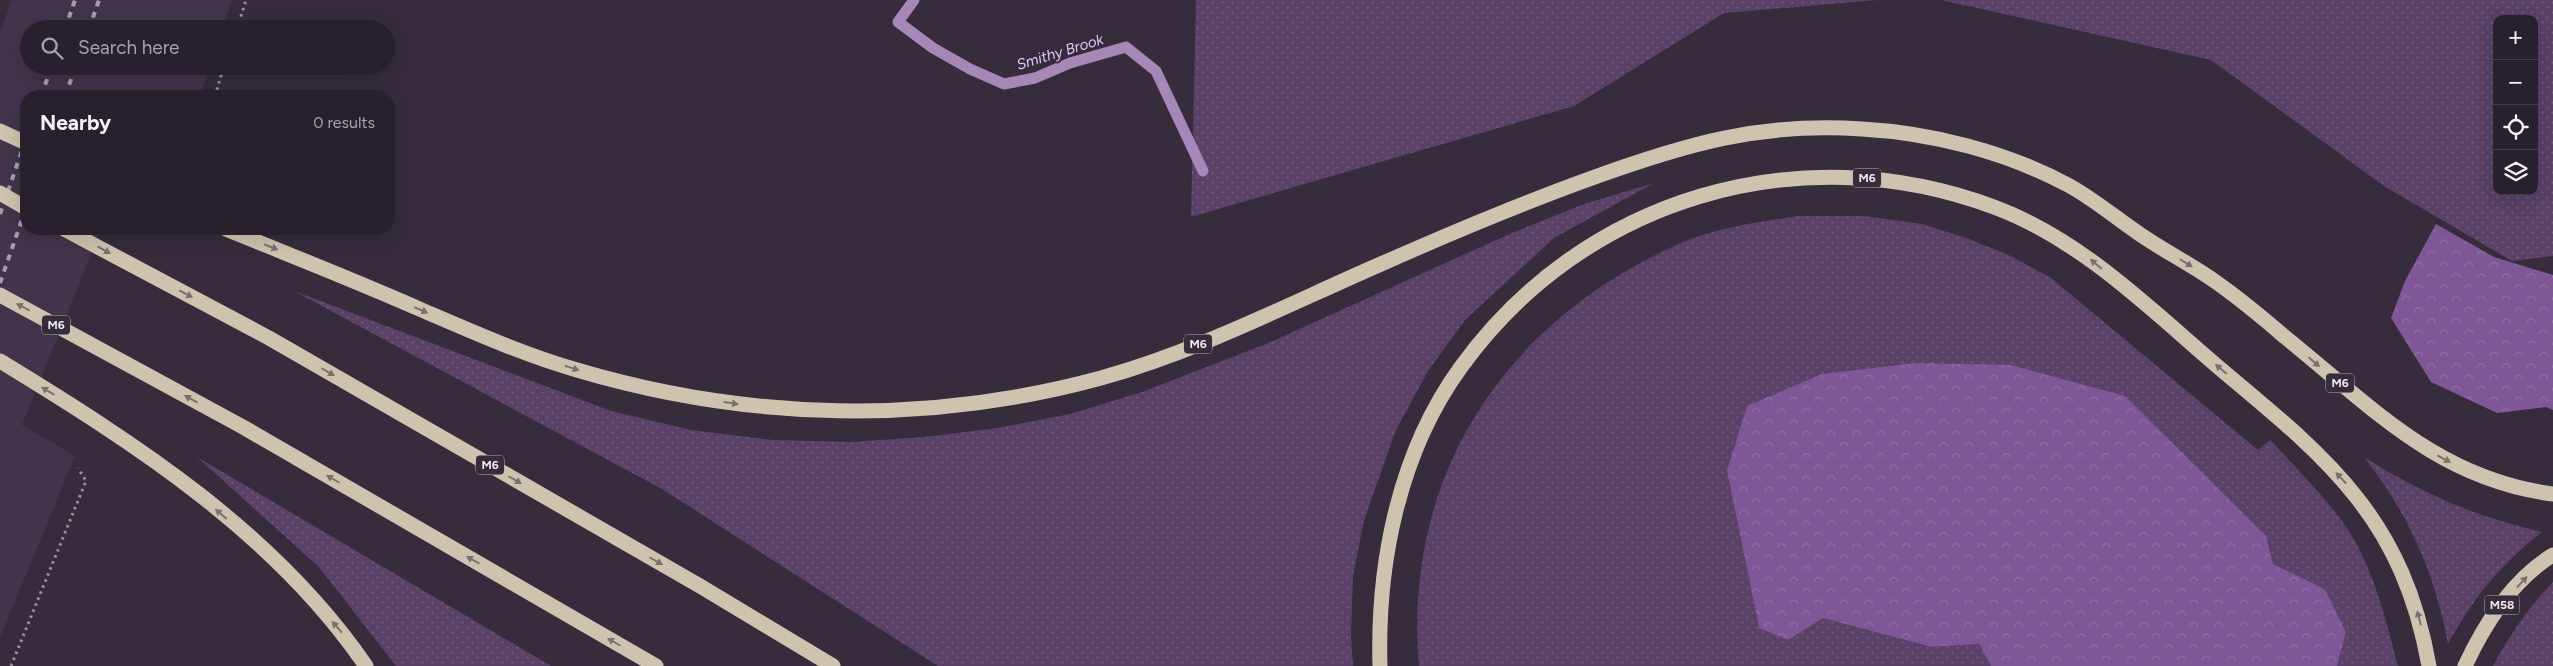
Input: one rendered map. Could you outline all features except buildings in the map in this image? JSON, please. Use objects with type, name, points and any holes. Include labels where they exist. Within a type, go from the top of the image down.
[{"type":"highway","name":"M6","points":[[240,235],[473,333],[586,372],[684,396],[766,408],[838,412],[910,411],[982,404],[1045,392],[1108,376],[1169,356],[1503,210],[1663,152],[1711,139],[1760,131],[1809,127],[1872,130],[1917,135],[1970,147],[2022,164],[2071,186],[2144,237],[2215,281],[2406,437],[2446,460],[2486,478],[2528,491],[2553,494]]},
{"type":"highway","points":[[0,131],[20,140]]},
{"type":"highway","name":"M6","points":[[1380,666],[1380,612],[1385,561],[1396,510],[1412,461],[1433,414],[1459,369],[1491,329],[1527,292],[1567,260],[1610,233],[1657,211],[1705,194],[1755,182],[1804,177],[1853,177],[1901,182],[1949,192],[1996,207],[2040,228],[2083,253],[2269,409],[2342,478],[2365,506],[2385,537],[2402,570],[2414,601],[2429,666]]},
{"type":"highway","points":[[0,194],[20,205]]},
{"type":"highway","name":"M6","points":[[75,235],[269,338],[700,586],[833,666]]},
{"type":"highway","name":"M6","points":[[0,295],[244,427],[656,666]]},
{"type":"highway","points":[[0,361],[90,416],[192,488],[289,571],[346,636],[366,666]]},
{"type":"highway","name":"M58","points":[[2465,666],[2485,628],[2502,604],[2543,561],[2553,555]]},
{"type":"path","points":[[240,20],[246,0]]},
{"type":"path","points":[[216,90],[221,75]]},
{"type":"path","points":[[11,666],[86,481],[78,468]]},
{"type":"shaded area","points":[[12,0],[232,0],[225,20],[20,20],[20,75],[207,75],[202,90],[20,90],[20,235],[99,235],[22,425],[75,456],[0,638],[0,33]]},
{"type":"shaded area","points":[[1196,0],[1878,0],[1724,13],[1574,106],[1191,217]]},
{"type":"shaded area","points":[[1941,0],[2553,0],[2553,256],[2512,261],[2384,186],[2211,60]]},
{"type":"shaded area","points":[[1654,183],[1554,238],[1465,320],[1428,371],[1396,430],[1364,520],[1353,576],[1351,636],[1353,666],[938,666],[662,489],[294,291],[611,411],[691,430],[773,440],[852,442],[924,437],[998,428],[1070,414],[1142,392],[1266,344],[1514,232],[1584,204]]},
{"type":"shaded area","points":[[1799,216],[1864,216],[1922,224],[1969,239],[2011,256],[2051,278],[2258,450],[2270,440],[2332,508],[2359,548],[2379,598],[2398,666],[2337,666],[2346,632],[2325,589],[2273,564],[2266,536],[1727,471],[1759,628],[1823,618],[1930,647],[1979,644],[1991,666],[1419,666],[1418,596],[1428,530],[1449,468],[1478,411],[1517,360],[1564,314],[1619,275],[1681,243],[1724,229]]},
{"type":"shaded area","points":[[197,457],[551,666],[396,666],[319,567]]},
{"type":"shaded area","points":[[2364,457],[2429,493],[2471,511],[2542,532],[2513,557],[2489,583],[2468,611],[2448,644],[2436,593],[2418,545],[2394,500]]},
{"type":"shaded area","points":[[2553,582],[2553,666],[2493,666],[2520,622]]},
{"type":"green space","points":[[2436,224],[2494,257],[2553,275],[2553,410],[2546,407],[2497,413],[2431,382],[2391,318],[2405,281]]},
{"type":"green space","points":[[1916,363],[2011,365],[2125,396],[2266,536],[2273,564],[2325,589],[2346,632],[2337,666],[1991,666],[1979,644],[1931,647],[1823,618],[1788,640],[1759,628],[1727,471],[1747,406],[1822,374]]},
{"type":"waterway","name":"Smithy Brook","points":[[914,0],[898,22],[933,48],[970,69],[1004,84],[1035,78],[1070,63],[1126,47],[1156,71],[1203,171]]},
{"type":"railway","points":[[68,20],[75,0]]},
{"type":"railway","points":[[92,20],[99,0]]},
{"type":"railway","points":[[43,90],[49,75]]},
{"type":"railway","points":[[67,90],[73,75]]},
{"type":"railway","points":[[0,214],[20,156]]},
{"type":"railway","points":[[0,283],[20,225]]}]
